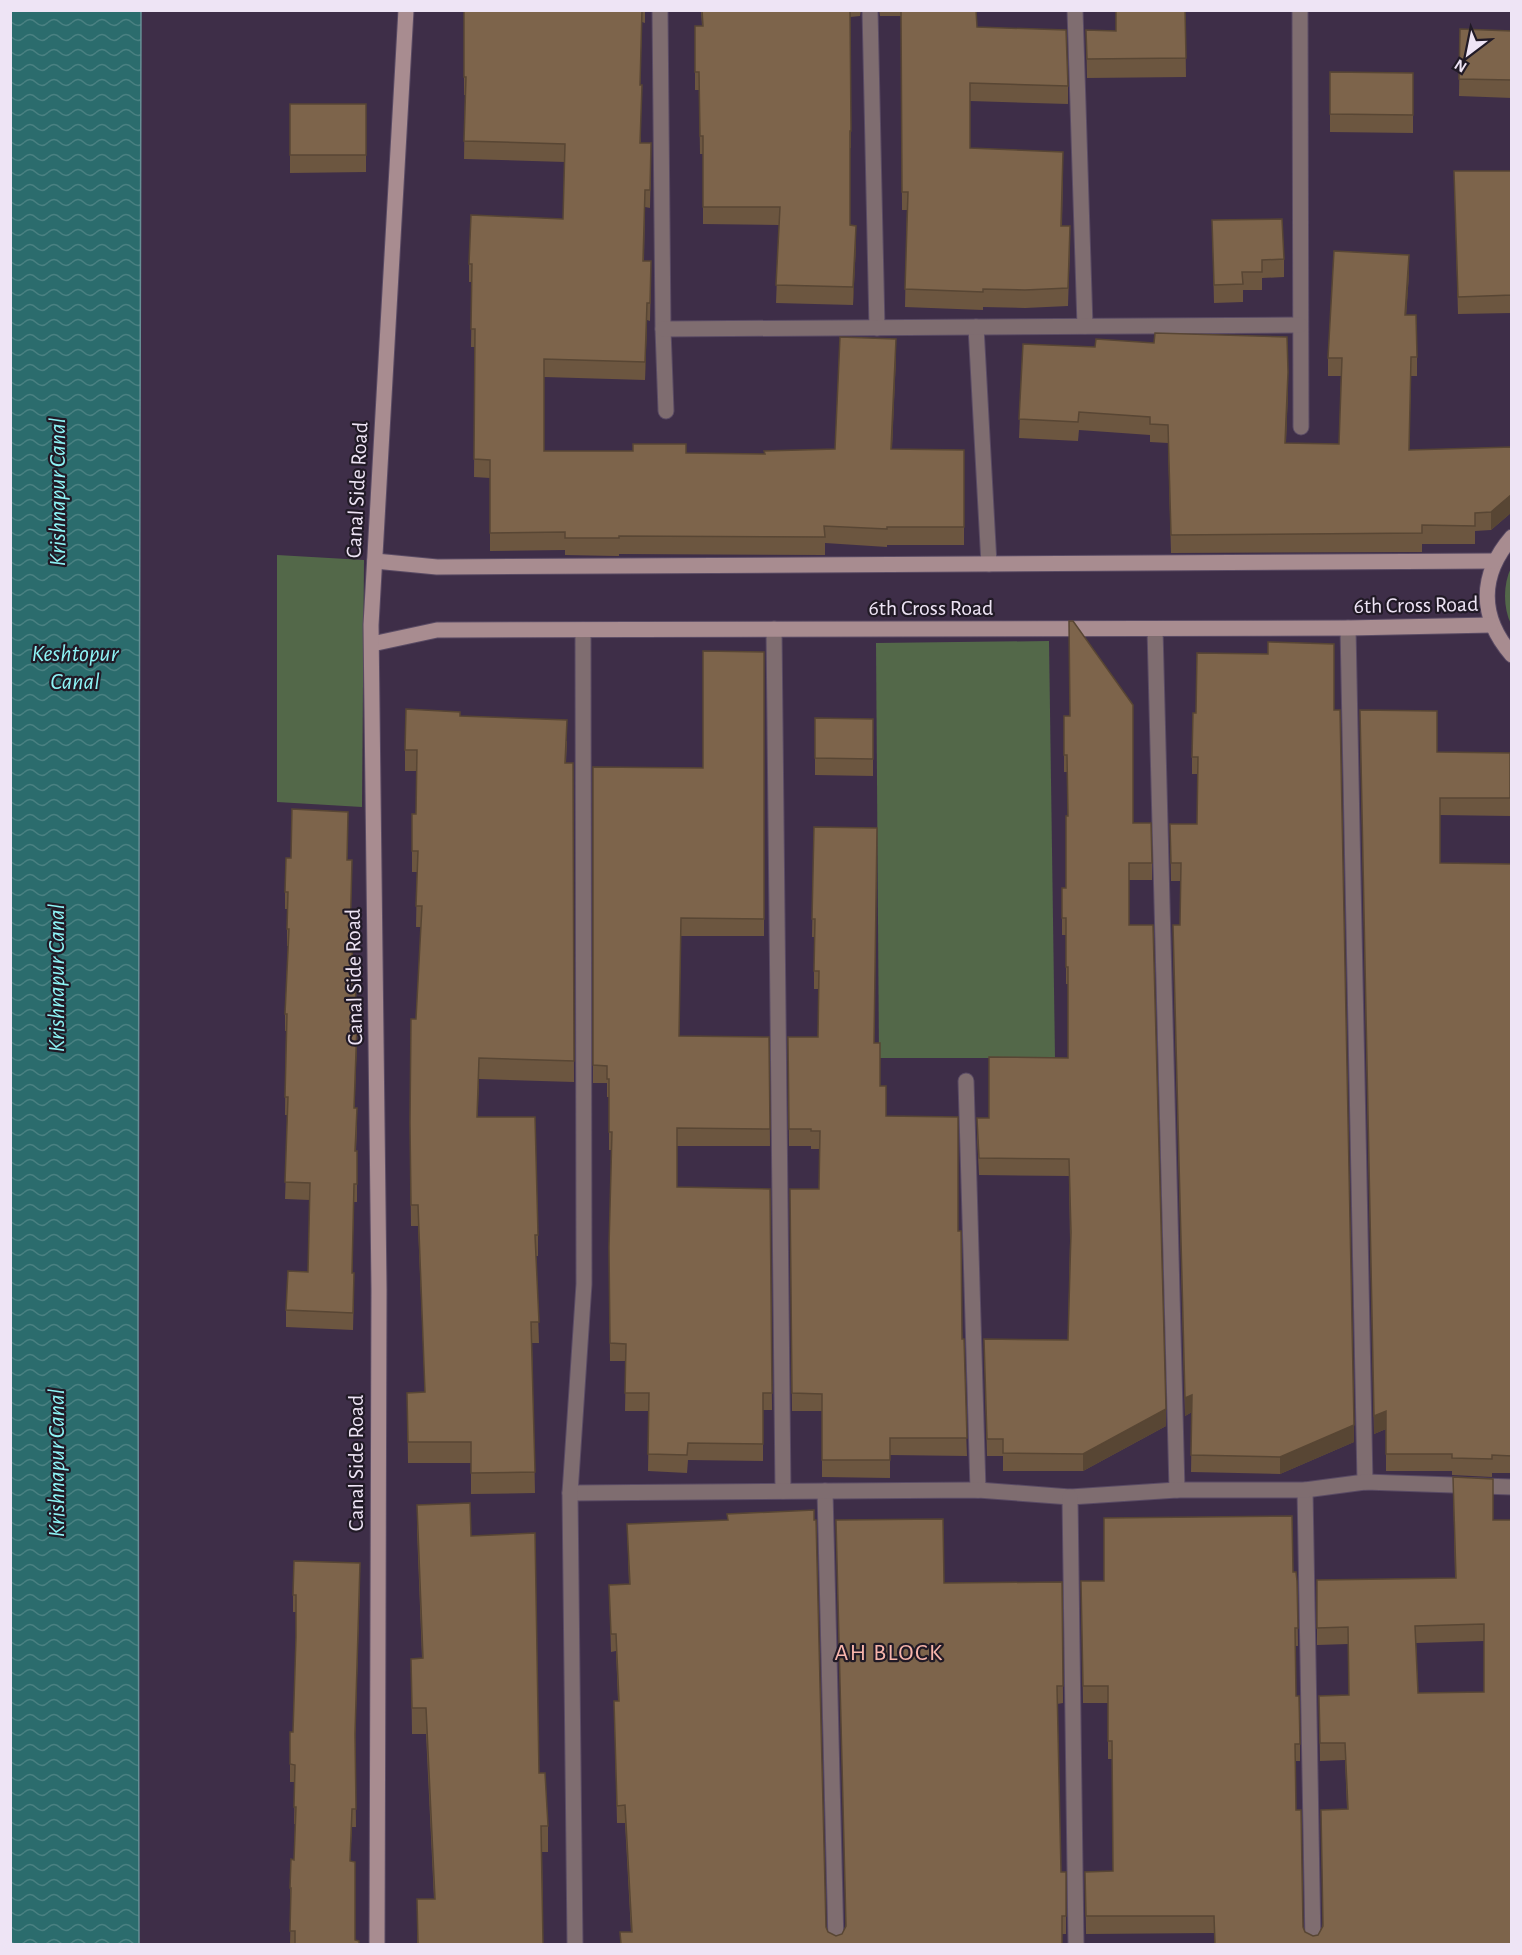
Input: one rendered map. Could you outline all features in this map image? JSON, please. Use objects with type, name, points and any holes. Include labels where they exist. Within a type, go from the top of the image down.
[{"type":"street","name":"Canal Side Road","points":[[377,1944],[379,1289],[372,644],[406,10]]},
{"type":"street","points":[[660,10],[666,411]]},
{"type":"street","points":[[870,10],[877,328]]},
{"type":"street","points":[[1075,10],[1084,326]]},
{"type":"street","points":[[1300,10],[1300,427]]},
{"type":"street","points":[[663,329],[1300,325]]},
{"type":"street","points":[[976,327],[989,564]]},
{"type":"street","points":[[1512,537],[1494,561],[1488,583],[1491,625],[1499,640],[1512,655]]},
{"type":"street","points":[[375,561],[437,567],[1494,561]]},
{"type":"street","name":"6th Cross Road","points":[[372,644],[437,630],[1155,629],[1491,625]]},
{"type":"street","points":[[1348,628],[1365,1482]]},
{"type":"street","points":[[774,629],[783,1491]]},
{"type":"street","points":[[1155,629],[1177,1490]]},
{"type":"street","points":[[575,1944],[570,1492],[584,1284],[584,630]]},
{"type":"street","points":[[966,1081],[978,1490]]},
{"type":"street","points":[[570,1492],[978,1490],[1070,1497],[1177,1490],[1305,1490],[1365,1482],[1512,1487]]},
{"type":"street","points":[[1305,1490],[1312,1944]]},
{"type":"street","points":[[825,1491],[836,1944]]},
{"type":"street","points":[[1070,1497],[1076,1944]]},
{"type":"shaded area","points":[[277,555],[364,560],[362,807],[277,802]]},
{"type":"shaded area","points":[[1511,568],[1511,624],[1506,611],[1505,596],[1506,581]]},
{"type":"shaded area","points":[[1049,641],[1055,1058],[879,1058],[876,643]]},
{"type":"water","name":"Keshtopur Canal","points":[[11,10],[141,11],[139,1944],[11,1944]]},
{"type":"building","points":[[464,10],[642,10],[640,143],[651,143],[650,190],[645,190],[643,261],[651,261],[645,362],[544,359],[544,451],[633,451],[633,444],[686,444],[686,453],[765,454],[764,451],[835,449],[840,337],[896,339],[891,449],[964,450],[964,527],[887,527],[887,529],[824,526],[825,537],[565,538],[565,532],[490,533],[490,460],[474,459],[475,329],[471,329],[472,264],[469,264],[471,215],[563,219],[565,144],[464,141],[466,77],[464,77]]},
{"type":"building","points":[[702,10],[850,10],[850,225],[856,226],[853,287],[776,285],[780,207],[703,207],[703,136],[700,136],[699,72],[695,72],[695,26],[703,26]]},
{"type":"building","points":[[901,10],[976,10],[977,27],[1066,30],[1068,86],[970,83],[970,148],[1063,152],[1061,226],[1070,226],[1068,288],[983,289],[983,292],[905,289],[908,192],[902,192]]},
{"type":"building","points":[[1116,10],[1185,10],[1186,58],[1087,59],[1086,30],[1116,31]]},
{"type":"building","points":[[1460,29],[1512,31],[1512,80],[1459,79]]},
{"type":"building","points":[[1330,72],[1413,73],[1413,115],[1330,114]]},
{"type":"building","points":[[290,104],[366,104],[366,155],[290,155]]},
{"type":"building","points":[[1454,171],[1512,171],[1512,295],[1458,297]]},
{"type":"building","points":[[1282,219],[1284,259],[1262,260],[1262,272],[1242,272],[1243,284],[1214,285],[1212,220]]},
{"type":"building","points":[[1334,251],[1409,255],[1405,315],[1416,315],[1417,357],[1411,357],[1409,450],[1512,447],[1512,494],[1491,512],[1475,513],[1475,526],[1422,525],[1422,533],[1171,535],[1168,425],[1150,424],[1150,417],[1079,412],[1078,422],[1019,419],[1023,344],[1095,347],[1096,339],[1154,343],[1155,333],[1287,337],[1285,443],[1339,444],[1342,358],[1328,358]]},
{"type":"building","points":[[1069,621],[1073,621],[1133,705],[1133,823],[1151,823],[1152,863],[1129,863],[1129,925],[1153,925],[1166,1409],[1083,1454],[1003,1453],[1003,1439],[987,1439],[984,1339],[1068,1340],[1071,1232],[1069,1159],[979,1158],[977,1118],[989,1118],[989,1057],[1068,1058],[1068,967],[1066,967],[1066,918],[1062,918],[1062,888],[1066,888],[1066,816],[1068,816],[1064,716],[1070,716]]},
{"type":"building","points":[[1268,642],[1334,644],[1334,710],[1340,710],[1354,1425],[1280,1457],[1191,1455],[1192,1395],[1185,1398],[1173,925],[1180,925],[1181,863],[1171,863],[1170,824],[1197,824],[1198,757],[1192,757],[1193,713],[1196,713],[1197,653],[1268,654]]},
{"type":"building","points":[[703,651],[764,652],[764,919],[681,918],[679,1036],[769,1037],[770,1129],[677,1128],[677,1187],[770,1189],[772,1393],[763,1393],[763,1444],[688,1443],[687,1455],[648,1454],[649,1393],[625,1393],[626,1344],[610,1343],[609,1247],[612,1132],[609,1132],[609,1079],[607,1079],[607,1066],[593,1065],[593,767],[703,768]]},
{"type":"building","points":[[406,709],[460,712],[460,716],[567,720],[565,763],[573,763],[574,1061],[479,1058],[477,1117],[535,1117],[538,1235],[535,1235],[539,1322],[531,1322],[535,1472],[471,1473],[471,1442],[408,1442],[407,1393],[425,1392],[418,1205],[411,1205],[410,1123],[411,1019],[416,1019],[422,906],[416,906],[418,851],[412,851],[412,814],[416,814],[417,750],[405,750]]},
{"type":"building","points":[[1360,710],[1437,711],[1437,752],[1510,753],[1510,798],[1440,798],[1440,863],[1512,864],[1512,1456],[1492,1455],[1492,1459],[1452,1458],[1452,1454],[1386,1454],[1386,1411],[1374,1416]]},
{"type":"building","points":[[815,718],[873,719],[873,759],[815,758]]},
{"type":"building","points":[[292,809],[348,812],[347,860],[352,860],[351,981],[356,981],[355,1023],[357,1023],[354,1108],[357,1108],[355,1151],[357,1151],[357,1184],[354,1184],[353,1313],[286,1310],[288,1271],[308,1272],[310,1183],[285,1182],[288,1097],[285,1097],[287,1014],[285,1014],[289,929],[287,929],[288,892],[285,892],[286,858],[291,858]]},
{"type":"building","points":[[814,827],[877,828],[874,1043],[880,1043],[880,1086],[886,1086],[886,1116],[958,1117],[958,1231],[961,1231],[962,1339],[964,1339],[967,1438],[890,1438],[890,1460],[822,1460],[822,1394],[792,1393],[790,1189],[819,1189],[820,1131],[789,1129],[788,1037],[818,1037],[819,971],[814,971],[815,919],[812,919]]},
{"type":"building","points":[[1453,1477],[1493,1479],[1493,1520],[1512,1520],[1512,1944],[1215,1944],[1214,1916],[1086,1916],[1085,1872],[1113,1871],[1112,1741],[1108,1741],[1108,1686],[1083,1686],[1081,1581],[1104,1581],[1104,1518],[1292,1516],[1293,1572],[1296,1572],[1297,1581],[1296,1696],[1299,1696],[1300,1744],[1295,1744],[1296,1810],[1301,1810],[1303,1927],[1305,1932],[1313,1936],[1318,1935],[1323,1926],[1321,1810],[1348,1809],[1345,1743],[1320,1743],[1319,1696],[1349,1695],[1348,1627],[1317,1628],[1317,1580],[1456,1578]],"holes":[[[1484,1624],[1484,1692],[1418,1693],[1415,1626]]]},
{"type":"building","points":[[470,1503],[471,1536],[535,1533],[539,1773],[545,1773],[548,1826],[541,1826],[543,1944],[418,1944],[417,1899],[435,1899],[426,1708],[412,1708],[411,1659],[423,1658],[417,1505]]},
{"type":"building","points":[[814,1510],[826,1927],[828,1932],[836,1936],[842,1934],[846,1926],[836,1520],[943,1519],[944,1583],[1062,1582],[1063,1686],[1057,1686],[1061,1872],[1066,1872],[1066,1916],[1062,1916],[1062,1944],[621,1944],[620,1932],[632,1932],[625,1805],[617,1806],[614,1701],[619,1701],[616,1634],[611,1634],[609,1585],[630,1584],[627,1524],[728,1520],[727,1514]]},
{"type":"building","points":[[294,1561],[360,1563],[355,1734],[356,1809],[352,1809],[350,1861],[355,1862],[355,1940],[359,1941],[359,1944],[295,1944],[295,1931],[290,1931],[291,1859],[294,1860],[296,1807],[294,1807],[295,1765],[290,1764],[296,1637],[296,1595],[293,1595]]},
{"type":"district","name":"AH BLOCK","points":[[889,1652]]},
{"type":"water label","name":"Krishnapur Canal","points":[[57,492]]},
{"type":"water label","name":"Krishnapur Canal","points":[[56,978]]},
{"type":"water label","name":"Krishnapur Canal","points":[[56,1463]]}]
